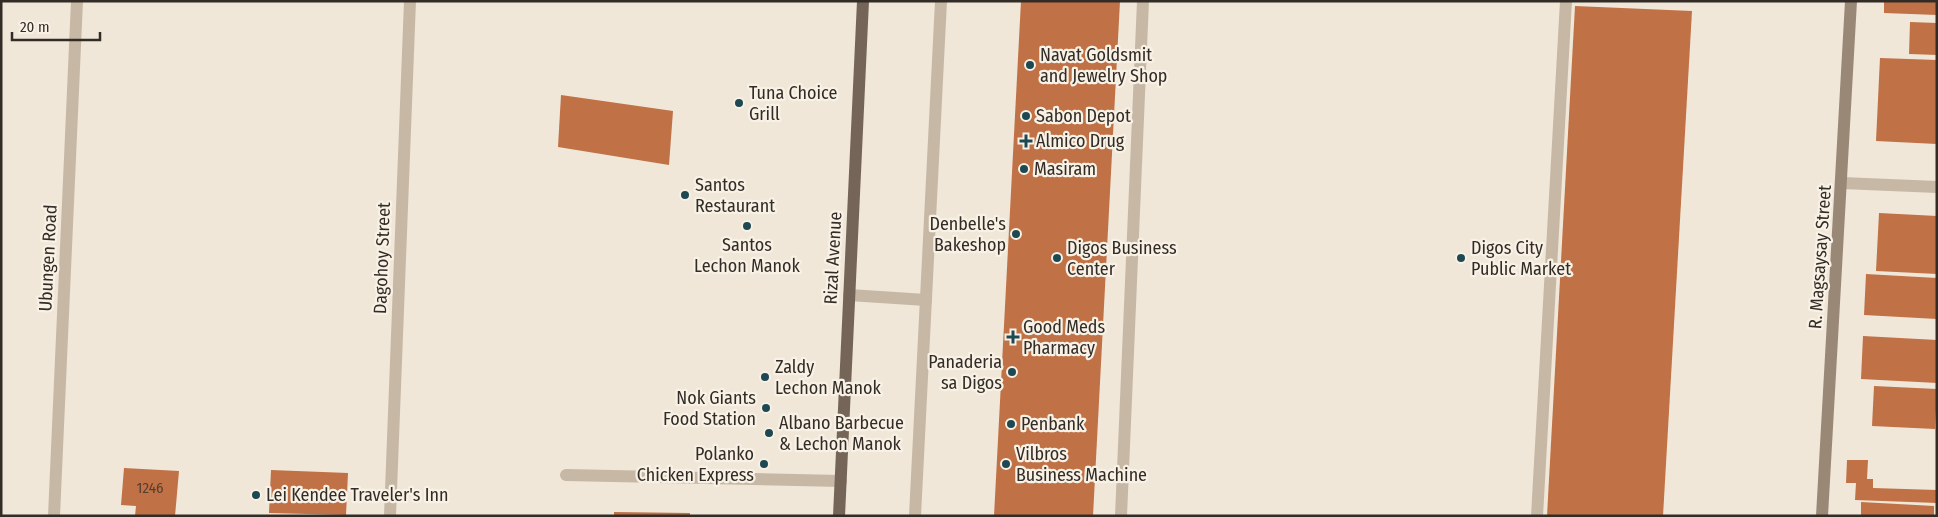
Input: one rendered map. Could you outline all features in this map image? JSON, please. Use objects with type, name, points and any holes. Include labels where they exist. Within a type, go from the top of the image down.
[{"type":"main road","name":"Rizal Avenue","points":[[839,516],[863,1]]},
{"type":"street","name":"Ubungen Road","points":[[54,516],[78,1]]},
{"type":"street","name":"Dagohoy Street","points":[[390,516],[410,1]]},
{"type":"street","points":[[915,516],[941,1]]},
{"type":"street","points":[[1121,516],[1143,1]]},
{"type":"street","points":[[1537,516],[1566,1]]},
{"type":"street","name":"R. Magsaysay Street","points":[[1822,516],[1851,1]]},
{"type":"street","points":[[1842,183],[1937,187]]},
{"type":"street","points":[[849,295],[926,300]]},
{"type":"street","points":[[566,475],[841,481]]},
{"type":"building","name":"Digos Business Center","points":[[1021,1],[1120,1],[1093,516],[994,516]]},
{"type":"building","points":[[1884,1],[1937,1],[1937,15],[1884,13]]},
{"type":"building","points":[[1575,6],[1692,11],[1663,516],[1547,516]]},
{"type":"building","points":[[1910,22],[1937,23],[1937,55],[1909,54]]},
{"type":"building","points":[[1880,58],[1937,60],[1937,144],[1876,141]]},
{"type":"building","points":[[561,95],[673,111],[669,165],[558,147]]},
{"type":"building","points":[[1879,213],[1937,216],[1937,274],[1876,271]]},
{"type":"building","points":[[1866,274],[1937,278],[1937,319],[1864,315]]},
{"type":"building","points":[[1863,336],[1937,340],[1937,383],[1861,379]]},
{"type":"building","points":[[1874,386],[1937,389],[1935,429],[1872,426]]},
{"type":"building","points":[[1847,460],[1868,460],[1867,479],[1873,479],[1873,488],[1937,490],[1937,503],[1855,500],[1856,483],[1846,483]]},
{"type":"building","points":[[124,468],[179,471],[175,516],[135,516],[136,506],[121,505]]},
{"type":"building","points":[[271,470],[348,473],[346,515],[269,513]]},
{"type":"building","points":[[1861,502],[1934,506],[1934,516],[1861,516]]},
{"type":"building","points":[[614,512],[690,513],[690,516],[614,516]]},
{"type":"place","name":"Navat Goldsmit and Jewelry Shop","points":[[1030,65]]},
{"type":"place","name":"Tuna Choice Grill","points":[[739,103]]},
{"type":"place","name":"Sabon Depot","points":[[1026,116]]},
{"type":"place","name":"Almico Drug","points":[[1026,141]]},
{"type":"place","name":"Masiram","points":[[1024,169]]},
{"type":"place","name":"Santos Restaurant","points":[[685,195]]},
{"type":"place","name":"Santos Lechon Manok","points":[[747,226]]},
{"type":"place","name":"Denbelle's Bakeshop","points":[[1016,234]]},
{"type":"place","name":"Digos Business Center","points":[[1057,258]]},
{"type":"place","name":"Digos City Public Market","points":[[1461,258]]},
{"type":"place","name":"Good Meds Pharmacy","points":[[1013,337]]},
{"type":"place","name":"Panaderia sa Digos","points":[[1012,372]]},
{"type":"place","name":"Zaldy Lechon Manok","points":[[765,377]]},
{"type":"place","name":"Nok Giants Food Station","points":[[766,408]]},
{"type":"place","name":"Penbank","points":[[1011,424]]},
{"type":"place","name":"Albano Barbecue & Lechon Manok","points":[[769,433]]},
{"type":"place","name":"Polanko Chicken Express","points":[[764,464]]},
{"type":"place","name":"Vilbros Business Machine","points":[[1006,464]]},
{"type":"place","name":"Lei Kendee Traveler's Inn","points":[[256,495]]}]
